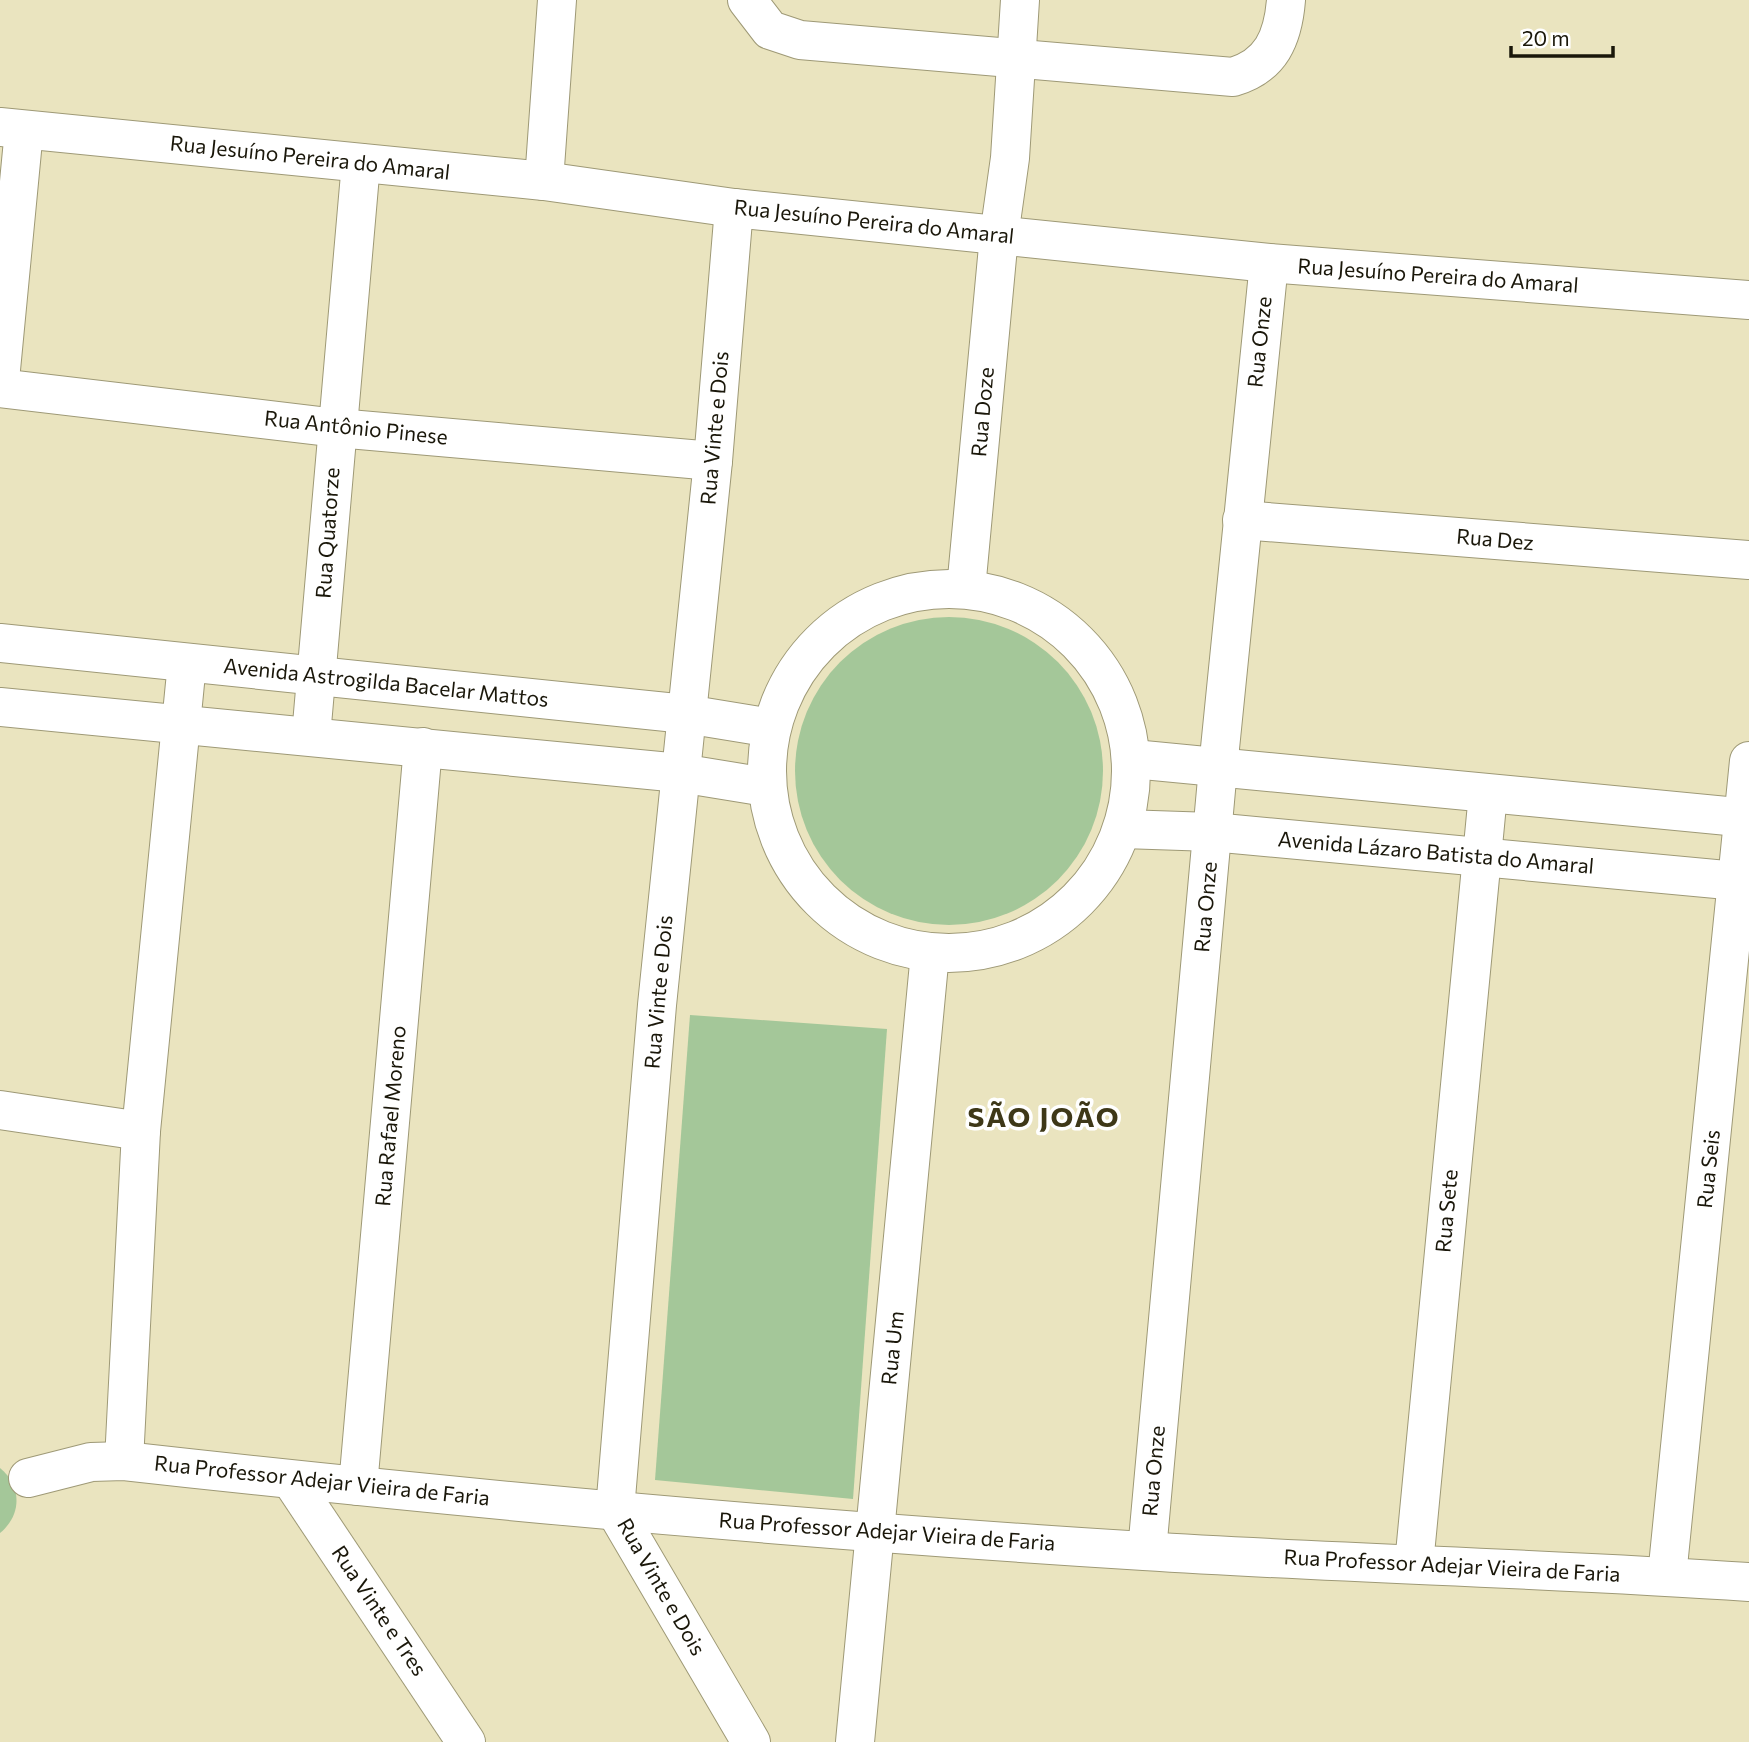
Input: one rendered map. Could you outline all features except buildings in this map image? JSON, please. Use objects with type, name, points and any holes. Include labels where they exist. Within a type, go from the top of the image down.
[{"type":"street","points":[[544,181],[557,0]]},
{"type":"street","points":[[747,0],[770,30],[800,40],[1233,77],[1250,72],[1265,62],[1275,48],[1286,0]]},
{"type":"street","name":"Rua Doze","points":[[966,589],[999,236],[1010,158],[1020,0]]},
{"type":"street","points":[[0,380],[12,129]]},
{"type":"street","name":"Rua Jesuíno Pereira do Amaral","points":[[12,129],[544,181],[734,208],[1269,263],[1749,300]]},
{"type":"street","name":"Rua Quatorze","points":[[311,736],[361,163]]},
{"type":"street","name":"Rua Vinte e Dois","points":[[734,208],[713,460],[680,773],[615,1510],[751,1742]]},
{"type":"street","name":"Rua Onze","points":[[1147,1551],[1217,768],[1269,263]]},
{"type":"street","name":"Rua Antônio Pinese","points":[[0,388],[337,428],[713,460]]},
{"type":"street","name":"Rua Dez","points":[[1242,520],[1749,560]]},
{"type":"street","points":[[966,589],[1028,606],[1081,644],[1117,697],[1133,759],[1131,795],[1123,829],[1091,887],[1046,926],[990,949],[930,953],[881,941],[838,916],[802,880],[778,836],[766,787],[771,728],[790,680],[822,639],[864,609],[914,592],[966,589]]},
{"type":"street","name":"Avenida Astrogilda Bacelar Mattos","points":[[0,643],[687,714],[771,728]]},
{"type":"street","points":[[124,1461],[141,1131],[187,663]]},
{"type":"street","points":[[0,707],[680,773],[766,787]]},
{"type":"street","name":"Rua Rafael Moreno","points":[[358,1486],[423,747]]},
{"type":"street","points":[[1133,759],[1746,818]]},
{"type":"street","name":"Rua Seis","points":[[1667,1576],[1744,881],[1749,761]]},
{"type":"street","name":"Rua Sete","points":[[1414,1564],[1488,794]]},
{"type":"street","name":"Avenida Lázaro Batista do Amaral","points":[[1123,829],[1212,832],[1744,881]]},
{"type":"street","name":"Rua Um","points":[[855,1742],[930,953]]},
{"type":"street","points":[[0,1110],[141,1131]]},
{"type":"street","name":"Rua Professor Adejar Vieira de Faria","points":[[28,1478],[90,1462],[124,1461],[291,1480],[874,1533],[1147,1551],[1749,1582]]},
{"type":"street","name":"Rua Vinte e Tres","points":[[291,1480],[466,1742]]},
{"type":"green space","points":[[949,617],[979,620],[1008,629],[1035,643],[1058,662],[1077,685],[1091,712],[1100,741],[1103,771],[1100,801],[1091,830],[1077,857],[1058,880],[1035,899],[1008,913],[979,922],[949,925],[919,922],[890,913],[863,899],[840,880],[821,857],[807,830],[798,801],[795,771],[798,741],[807,712],[821,685],[840,662],[863,643],[890,629],[919,620]]},
{"type":"green space","points":[[690,1015],[887,1029],[853,1499],[655,1480]]},
{"type":"green space","points":[[0,1468],[12,1483],[16,1500],[12,1518],[0,1533]]},
{"type":"district","name":"SÃO JOÃO","points":[[1044,1117]]}]
